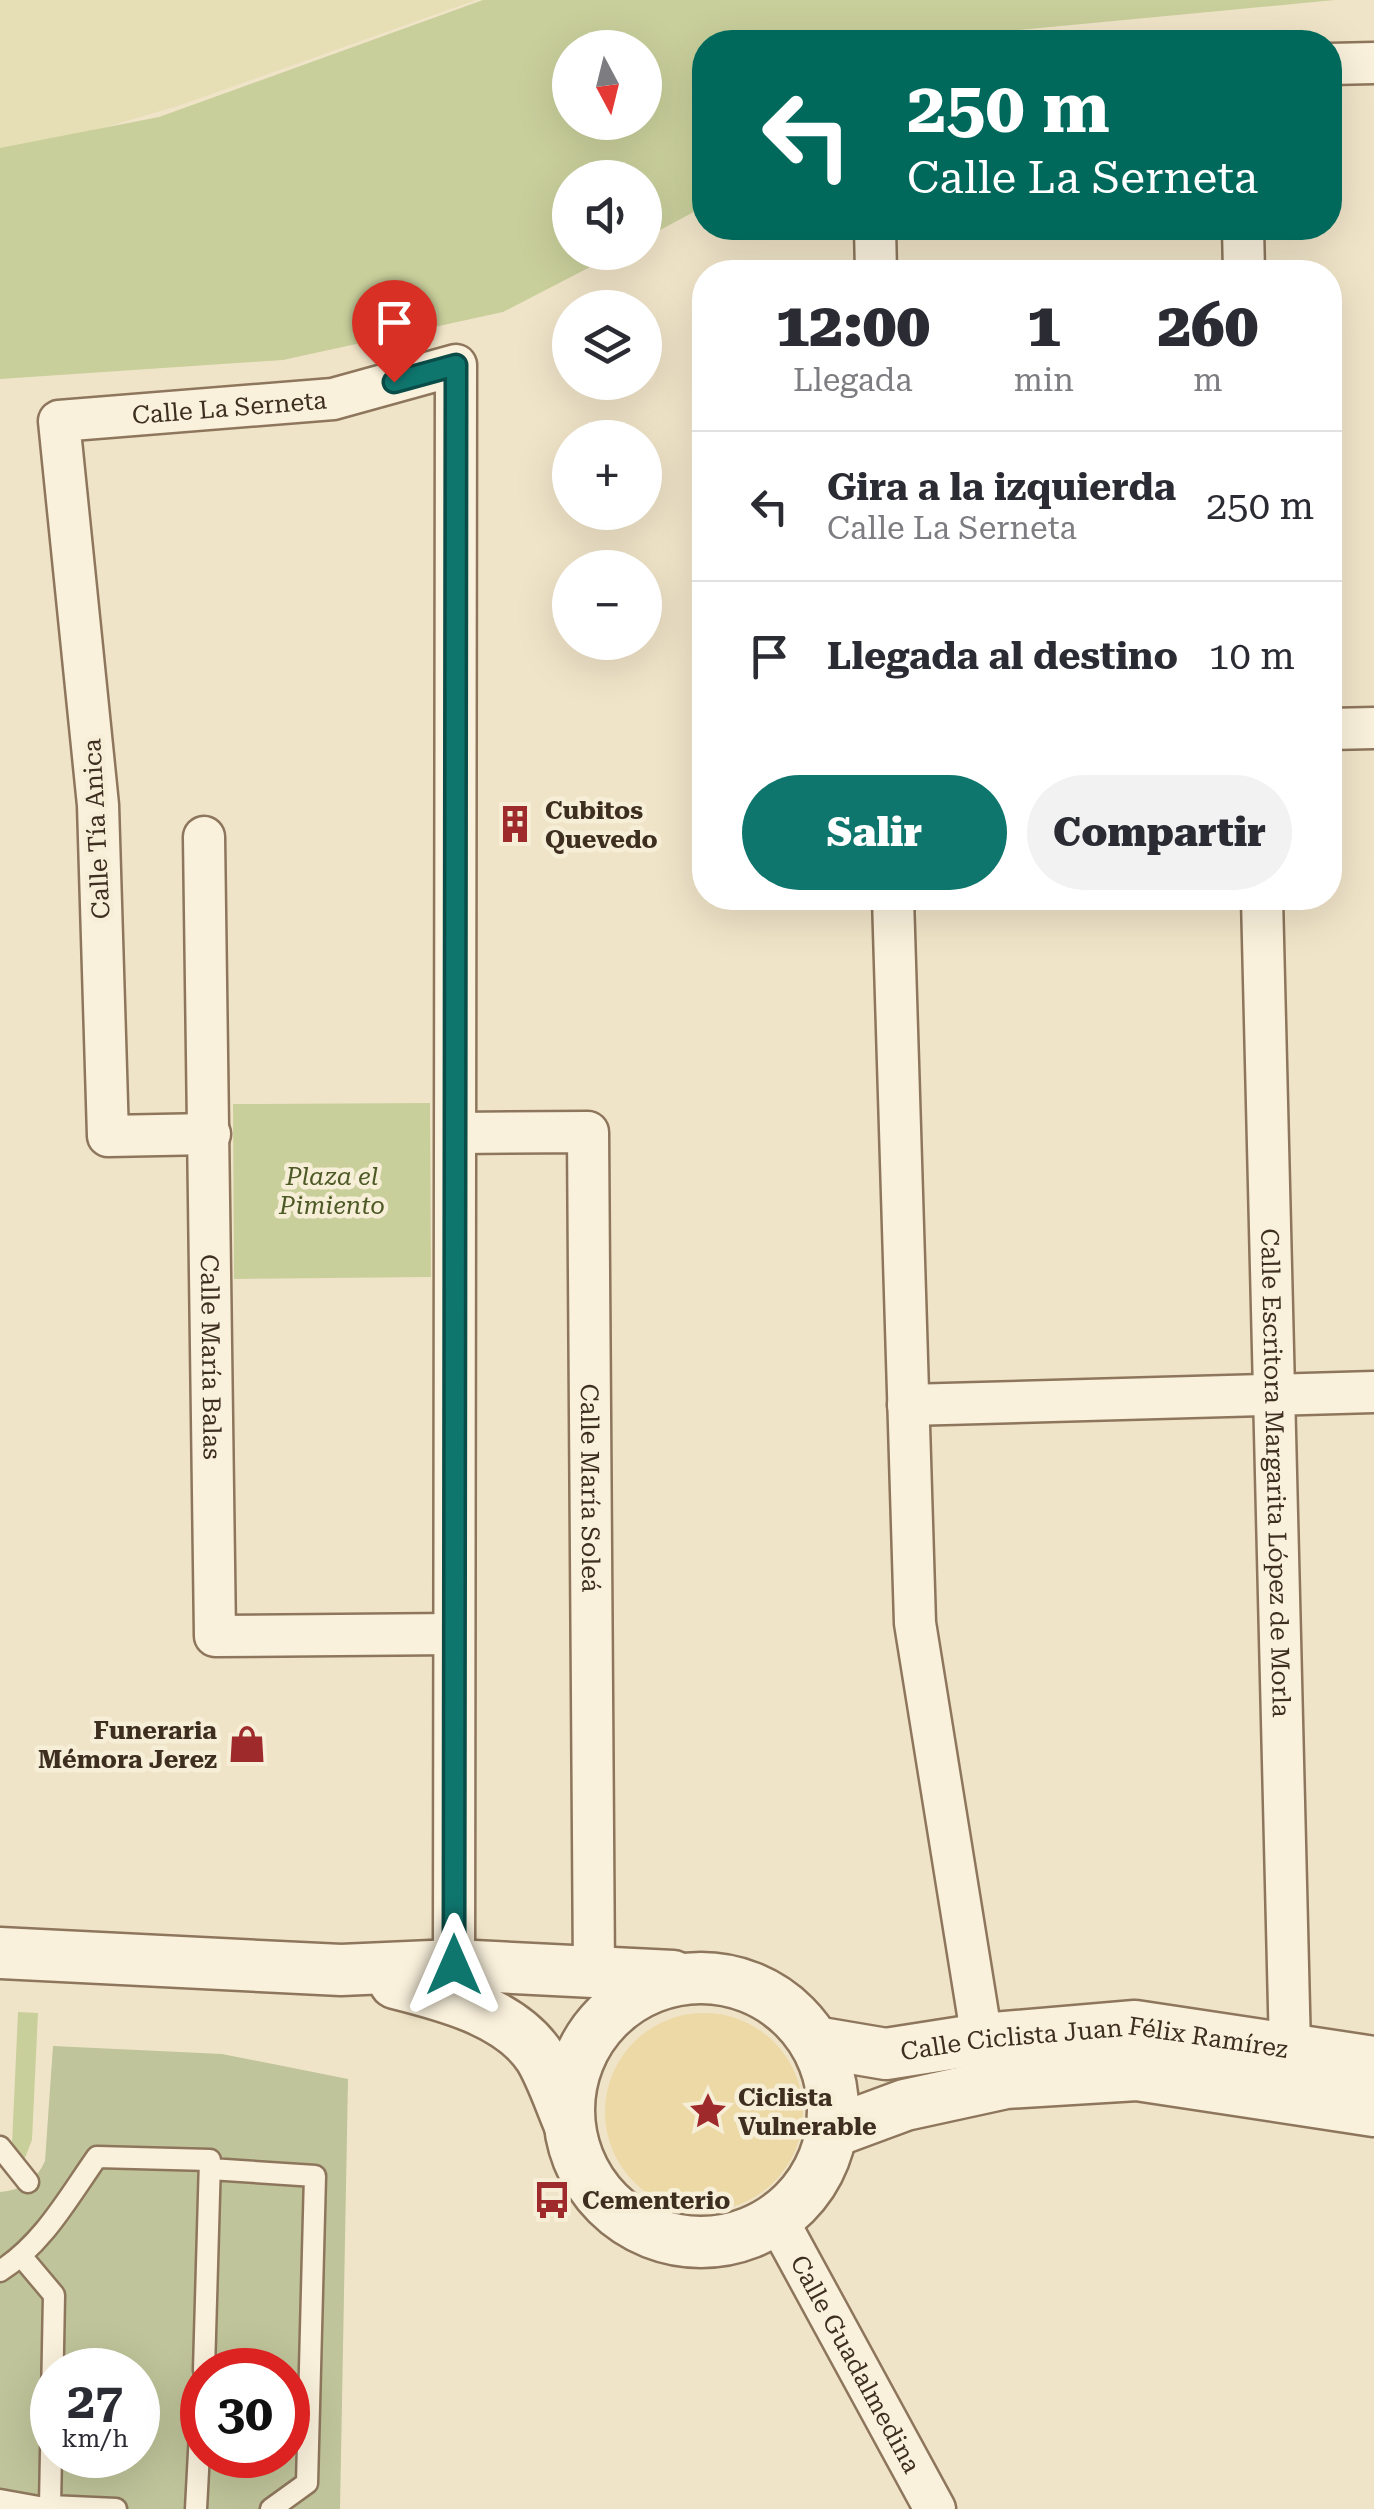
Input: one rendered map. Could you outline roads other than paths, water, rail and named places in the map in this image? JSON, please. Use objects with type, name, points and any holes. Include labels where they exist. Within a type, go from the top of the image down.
[{"type":"street","points":[[1342,64],[1374,63]]},
{"type":"street","name":"Calle La Serneta","points":[[58,421],[333,399],[456,365],[456,1133]]},
{"type":"street","name":"Calle Tía Anica","points":[[58,421],[98,805],[108,1136],[210,1134]]},
{"type":"street","points":[[1342,729],[1374,728]]},
{"type":"street","name":"Calle María Balas","points":[[204,837],[214,1636],[454,1634]]},
{"type":"street","points":[[894,910],[915,1623],[982,2039]]},
{"type":"street","name":"Calle Escritora Margarita López de Morla","points":[[1262,910],[1290,2050]]},
{"type":"street","name":"Calle María Soleá","points":[[456,1133],[588,1132],[594,1973]]},
{"type":"street","points":[[454,1965],[456,1133]]},
{"type":"street","points":[[908,1405],[1374,1392]]},
{"type":"street","points":[[0,1953],[341,1970],[454,1965],[694,1977],[746,1986],[785,2007],[815,2042],[832,2088],[832,2132],[816,2177],[777,2219],[724,2240],[672,2240],[642,2228],[596,2191],[574,2150],[569,2123],[570,2087],[580,2057],[596,2029],[622,2003],[652,1987],[694,1977]]},
{"type":"street","points":[[341,1970],[454,1997],[506,2026],[539,2055],[569,2123]]},
{"type":"street","name":"Calle Ciclista Juan Félix Ramírez","points":[[815,2042],[886,2054],[982,2039],[1135,2026],[1374,2062]]},
{"type":"street","name":"Calle Ciclista Juan Félix Ramírez","points":[[832,2132],[906,2105],[1006,2083],[1137,2075],[1374,2111]]},
{"type":"street","name":"Calle Guadalmedina","points":[[777,2219],[934,2509]]},
{"type":"lane","points":[[0,2147],[54,2218]]},
{"type":"lane","points":[[0,2271],[22,2257],[96,2157],[210,2160],[205,2348]]},
{"type":"lane","points":[[210,2169],[315,2176],[306,2483],[272,2509]]},
{"type":"lane","points":[[22,2257],[54,2296],[50,2507]]},
{"type":"lane","points":[[196,2509],[198,2478]]},
{"type":"lane","points":[[0,2500],[50,2507],[116,2509]]},
{"type":"place","name":"Cubitos Quevedo","points":[[515,824]]},
{"type":"place","name":"Funeraria Mémora Jerez","points":[[247,1744]]},
{"type":"place","name":"Ciclista Vulnerable","points":[[708,2111]]},
{"type":"place","name":"Cementerio","points":[[552,2200]]},
{"type":"park label","name":"Plaza el Pimiento","points":[[332,1190]]}]
